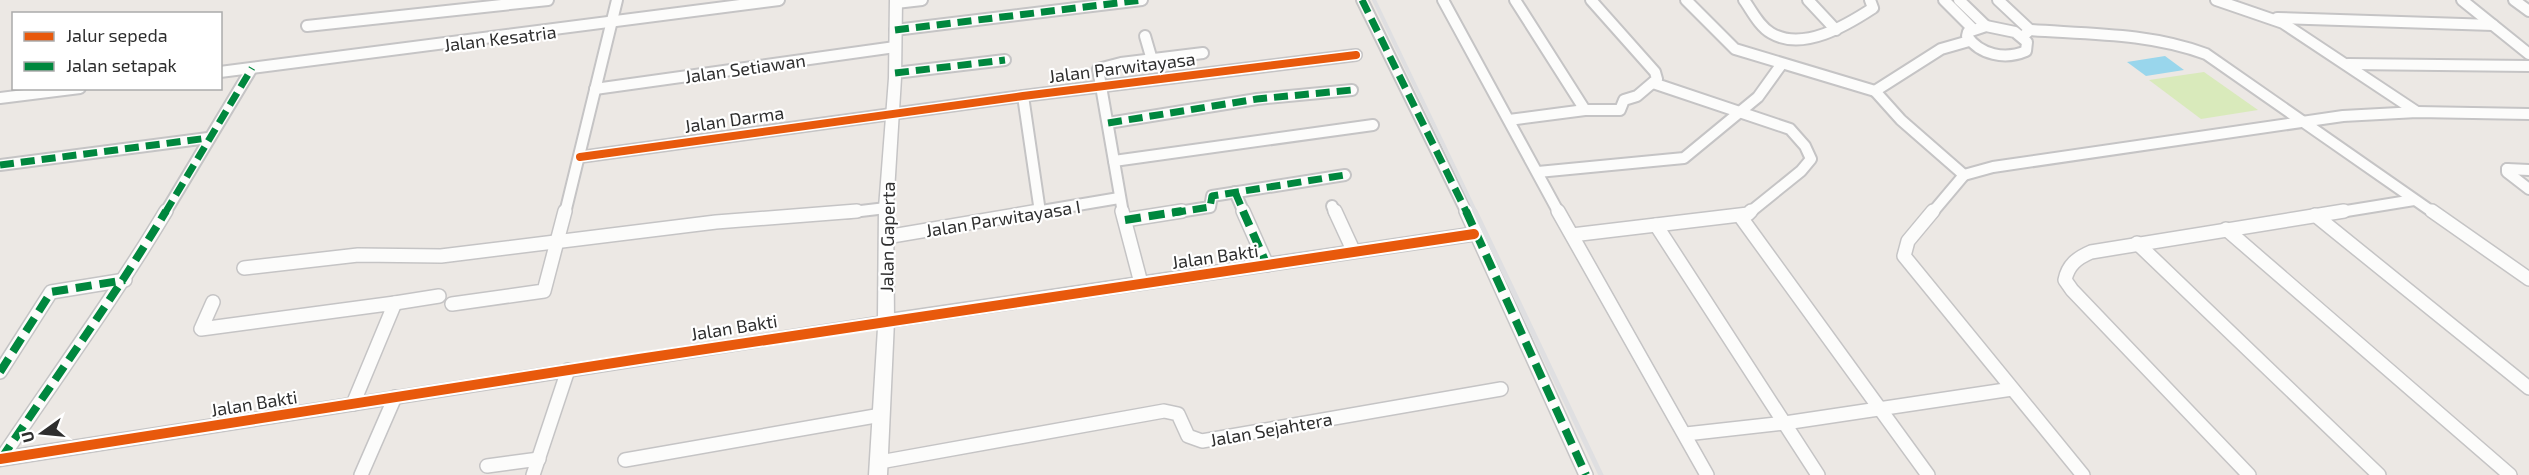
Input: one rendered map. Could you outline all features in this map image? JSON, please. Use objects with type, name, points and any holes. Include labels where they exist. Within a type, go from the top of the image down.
[{"type":"street","points":[[307,26],[548,0]]},
{"type":"street","points":[[452,304],[542,292],[580,157],[617,0]]},
{"type":"street","name":"Jalan Kesatria","points":[[222,72],[779,0]]},
{"type":"street","points":[[896,2],[922,0]]},
{"type":"street","points":[[895,30],[1142,0]]},
{"type":"street","points":[[1362,0],[1475,230],[1474,234],[1586,475]]},
{"type":"street","points":[[1443,0],[1707,475]]},
{"type":"street","points":[[1515,0],[1585,110]]},
{"type":"street","points":[[1509,120],[1585,110],[1620,110],[1624,100],[1637,96],[1657,79],[1655,72],[1591,0]]},
{"type":"street","points":[[1686,0],[1735,49],[1781,65],[1875,91],[1901,120],[1964,175]]},
{"type":"street","points":[[1744,0],[1765,27],[1778,36],[1815,36],[1836,30],[1873,8],[1870,0]]},
{"type":"street","points":[[1808,0],[1836,30]]},
{"type":"street","points":[[1944,0],[1983,50],[2013,56],[2026,51],[2026,33],[1998,0]]},
{"type":"street","points":[[1959,0],[1986,26],[2026,33],[2151,40],[2198,51],[2214,58],[2529,279]]},
{"type":"street","points":[[2216,0],[2272,18],[2348,64],[2416,112]]},
{"type":"street","points":[[2462,0],[2529,54]]},
{"type":"street","points":[[2514,0],[2529,11]]},
{"type":"street","name":"Jalan Gaperta","points":[[879,469],[886,321],[886,208],[895,73],[896,2]]},
{"type":"street","points":[[2272,18],[2493,25]]},
{"type":"street","points":[[1875,91],[1941,49],[1986,26]]},
{"type":"street","points":[[1145,36],[1152,60]]},
{"type":"street","name":"Jalan Setiawan","points":[[595,89],[895,47]]},
{"type":"street","points":[[1141,283],[1119,198],[1099,68],[1203,53]]},
{"type":"street","name":"Jalan Parwitayasa","points":[[891,116],[1023,96],[1356,55]]},
{"type":"street","points":[[895,73],[1005,60]]},
{"type":"street","points":[[2348,64],[2529,66]]},
{"type":"street","points":[[1538,172],[1684,158],[1758,97],[1781,65]]},
{"type":"street","points":[[1,459],[89,328],[125,280],[252,68]]},
{"type":"street","points":[[1572,235],[1740,216],[1753,211],[1802,171],[1811,159],[1805,146],[1790,129],[1653,83]]},
{"type":"street","points":[[0,98],[64,90]]},
{"type":"street","points":[[1107,123],[1266,98],[1352,90]]},
{"type":"street","points":[[1023,96],[1040,212]]},
{"type":"street","points":[[2083,475],[1904,256],[1908,241],[1964,175],[1994,167],[2304,121],[2382,112],[2529,114]]},
{"type":"street","name":"Jalan Darma","points":[[580,157],[891,116]]},
{"type":"street","points":[[1114,161],[1373,125]]},
{"type":"street","points":[[0,165],[208,138]]},
{"type":"street","points":[[2529,170],[2506,170],[2529,189]]},
{"type":"street","points":[[1125,220],[1210,207],[1213,204],[1210,196],[1345,175]]},
{"type":"street","points":[[1235,192],[1267,265]]},
{"type":"street","name":"Jalan Parwitayasa I","points":[[886,237],[1119,198]]},
{"type":"street","points":[[2249,475],[2092,312],[2065,280],[2068,269],[2077,257],[2137,243],[2415,200]]},
{"type":"street","points":[[1332,206],[1353,250]]},
{"type":"street","points":[[244,268],[358,255],[441,256],[716,222],[808,217],[886,208]]},
{"type":"street","points":[[2314,215],[2529,388]]},
{"type":"street","points":[[1740,216],[1928,475]]},
{"type":"street","points":[[1656,225],[1818,475]]},
{"type":"street","points":[[2226,229],[2510,475]]},
{"type":"street","name":"Jalan Bakti","points":[[1,459],[886,321],[1267,265],[1353,250],[1474,234]]},
{"type":"street","points":[[2137,243],[2379,475]]},
{"type":"street","points":[[0,372],[51,292],[125,280]]},
{"type":"street","points":[[213,302],[201,329],[439,296]]},
{"type":"street","points":[[353,404],[395,303]]},
{"type":"street","points":[[533,475],[568,370]]},
{"type":"street","points":[[1686,434],[1785,423],[2012,388]]},
{"type":"street","name":"Jalan Sejahtera","points":[[879,469],[1168,411],[1178,414],[1188,436],[1202,441],[1501,389]]},
{"type":"street","points":[[361,475],[395,397]]},
{"type":"street","points":[[625,460],[881,415]]},
{"type":"street","points":[[487,466],[539,459]]},
{"type":"green space","points":[[2204,72],[2258,110],[2201,119],[2149,80]]},
{"type":"water","points":[[2165,56],[2184,70],[2146,76],[2127,62]]},
{"type":"railway","points":[[1374,0],[1476,213]]},
{"type":"railway","points":[[1475,211],[1601,475]]},
{"type":"marked path","points":[[895,30],[1142,0]]},
{"type":"marked path","points":[[1362,0],[1475,230],[1474,234],[1586,475]]},
{"type":"marked path","points":[[895,73],[1005,60]]},
{"type":"marked path","points":[[1,459],[89,328],[125,280],[252,68]]},
{"type":"marked path","points":[[1108,123],[1257,99],[1352,90]]},
{"type":"marked path","points":[[0,165],[208,138]]},
{"type":"marked path","points":[[1125,220],[1210,207],[1212,196],[1345,175]]},
{"type":"marked path","points":[[1235,192],[1267,265]]},
{"type":"marked path","points":[[0,372],[51,292],[125,280]]},
{"type":"cycle path","points":[[580,157],[1023,96],[1356,55]]},
{"type":"cycle path","points":[[0,459],[639,359],[1474,234]]}]
